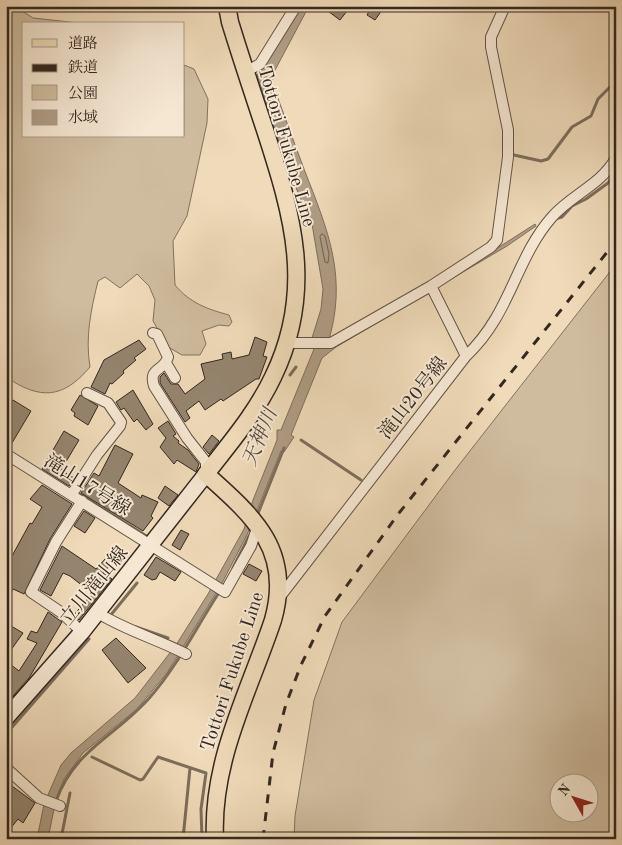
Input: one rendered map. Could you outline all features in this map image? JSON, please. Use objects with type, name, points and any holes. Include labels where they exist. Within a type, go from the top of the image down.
[{"type":"main road","name":"Tottori Fukube Line","points":[[215,839],[216,799],[221,768],[268,633],[278,599],[278,578],[275,560],[266,537],[257,524],[244,509],[206,474],[258,405],[273,377],[287,342],[297,288],[296,247],[284,191],[245,72],[227,6]]},
{"type":"street","points":[[245,72],[260,64],[296,6]]},
{"type":"street","points":[[287,342],[329,344],[431,286],[491,247],[497,240],[508,157],[508,130],[491,47],[491,37],[505,6]]},
{"type":"street","points":[[466,356],[480,343],[502,310],[539,233],[553,215],[601,177],[616,158]]},
{"type":"street","name":"滝山20号線","points":[[278,599],[466,356],[431,286]]},
{"type":"street","points":[[153,333],[157,334],[167,353],[166,363],[176,378]]},
{"type":"street","points":[[166,363],[154,373],[152,378],[154,386],[187,438],[206,462],[206,474]]},
{"type":"street","points":[[72,494],[97,455],[120,426],[120,422],[108,403],[87,393]]},
{"type":"street","name":"滝山17号線","points":[[6,454],[225,592],[252,546],[257,524]]},
{"type":"street","name":"立川滝山線","points":[[6,718],[82,632],[206,474]]},
{"type":"street","points":[[82,501],[56,542],[31,592],[62,614],[82,632]]},
{"type":"street","points":[[98,612],[118,625],[160,641],[186,654]]},
{"type":"street","points":[[6,768],[44,800],[58,805]]},
{"type":"green space","points":[[6,6],[14,6],[33,18],[70,22],[22,22],[22,138],[185,138],[185,65],[194,69],[208,99],[207,123],[187,216],[173,241],[175,285],[193,301],[229,315],[232,322],[229,326],[219,325],[202,331],[206,344],[200,355],[182,355],[168,347],[153,321],[155,300],[149,286],[137,274],[120,288],[105,277],[98,281],[91,313],[88,334],[90,367],[80,378],[61,390],[51,393],[30,390],[6,377]]},
{"type":"green space","points":[[616,264],[616,839],[294,839],[295,816],[314,700],[342,622],[455,470]]},
{"type":"water","points":[[298,6],[309,6],[274,72],[272,83],[321,213],[333,255],[336,276],[336,298],[327,346],[457,274],[535,224],[536,226],[507,246],[336,347],[322,358],[291,435],[294,437],[284,452],[281,451],[247,535],[221,585],[167,673],[137,709],[83,753],[64,779],[56,799],[48,839],[37,839],[44,804],[61,765],[71,753],[135,698],[176,645],[208,594],[244,529],[253,500],[277,440],[277,430],[281,430],[314,349],[312,338],[321,309],[323,289],[312,224],[289,172],[257,75]]},
{"type":"building","points":[[321,6],[351,6],[340,20]]},
{"type":"building","points":[[372,6],[385,6],[375,20],[367,15]]},
{"type":"building","points":[[255,337],[267,342],[263,356],[267,357],[259,379],[256,379],[223,401],[221,399],[205,410],[199,401],[186,411],[190,418],[185,422],[160,383],[160,377],[164,373],[171,384],[178,384],[185,394],[205,379],[201,364],[223,359],[222,354],[231,352],[232,359],[249,355]]},
{"type":"building","points":[[139,340],[146,349],[134,358],[136,360],[123,371],[124,373],[112,384],[110,383],[105,394],[91,387],[104,360]]},
{"type":"building","points":[[133,390],[153,424],[146,430],[137,419],[134,422],[124,408],[121,410],[116,402]]},
{"type":"building","points":[[80,395],[98,406],[88,425],[74,416],[75,413],[71,410]]},
{"type":"building","points":[[13,400],[31,411],[9,448],[6,447],[6,412]]},
{"type":"building","points":[[168,421],[176,434],[173,436],[179,441],[178,443],[188,450],[199,464],[196,472],[177,460],[174,464],[160,447],[166,438],[158,428]]},
{"type":"building","points":[[64,431],[79,440],[61,470],[74,478],[69,486],[42,469]]},
{"type":"building","points":[[212,435],[219,441],[209,454],[203,447]]},
{"type":"building","points":[[115,445],[133,454],[118,483],[141,498],[142,495],[158,502],[151,516],[153,518],[143,531],[81,493],[94,473],[99,476]]},
{"type":"building","points":[[42,485],[72,504],[50,539],[24,594],[13,589],[6,602],[6,554],[12,556],[30,523],[32,524],[42,507],[30,499]]},
{"type":"building","points":[[165,486],[178,495],[169,506],[158,498]]},
{"type":"building","points":[[84,511],[95,518],[85,533],[74,526]]},
{"type":"building","points":[[181,530],[189,534],[180,550],[172,545]]},
{"type":"building","points":[[62,546],[96,569],[106,558],[112,563],[103,573],[112,579],[79,620],[74,615],[92,593],[70,576],[63,573],[51,596],[40,590]]},
{"type":"building","points":[[156,557],[181,572],[175,581],[160,572],[156,579],[152,580],[144,575]]},
{"type":"building","points":[[249,564],[262,571],[256,581],[243,574]]},
{"type":"building","points":[[48,612],[62,622],[29,678],[6,704],[6,661],[19,671],[37,643],[27,639],[31,631],[37,633]]},
{"type":"building","points":[[6,623],[23,633],[6,657]]},
{"type":"building","points":[[116,638],[146,668],[128,683],[102,650]]},
{"type":"building","points":[[12,786],[35,803],[23,823],[18,819],[6,834],[6,793]]},
{"type":"waterway","points":[[514,155],[541,161],[548,159],[572,127],[591,116],[598,99],[616,81]]},
{"type":"waterway","points":[[555,219],[562,217],[572,206],[586,199],[608,183],[616,171]]},
{"type":"waterway","points":[[290,375],[296,367]]},
{"type":"waterway","points":[[301,440],[361,480]]},
{"type":"waterway","points":[[257,516],[284,448]]},
{"type":"waterway","points":[[75,491],[148,537]]},
{"type":"waterway","points":[[233,568],[249,536]]},
{"type":"waterway","points":[[112,617],[110,616],[137,583]]},
{"type":"waterway","points":[[56,801],[64,783],[85,755],[138,710],[161,684],[220,591]]},
{"type":"waterway","points":[[136,627],[168,638]]},
{"type":"waterway","points":[[6,734],[89,639]]},
{"type":"waterway","points":[[92,757],[140,780],[143,779],[158,757],[206,773],[201,809],[202,839]]},
{"type":"waterway","points":[[183,839],[190,768]]},
{"type":"waterway","points":[[61,839],[70,793]]},
{"type":"railway","points":[[263,839],[273,753],[286,704],[301,665],[325,616],[399,513],[616,241]]},
{"type":"water label","name":"天神川","points":[[259,437]]}]
